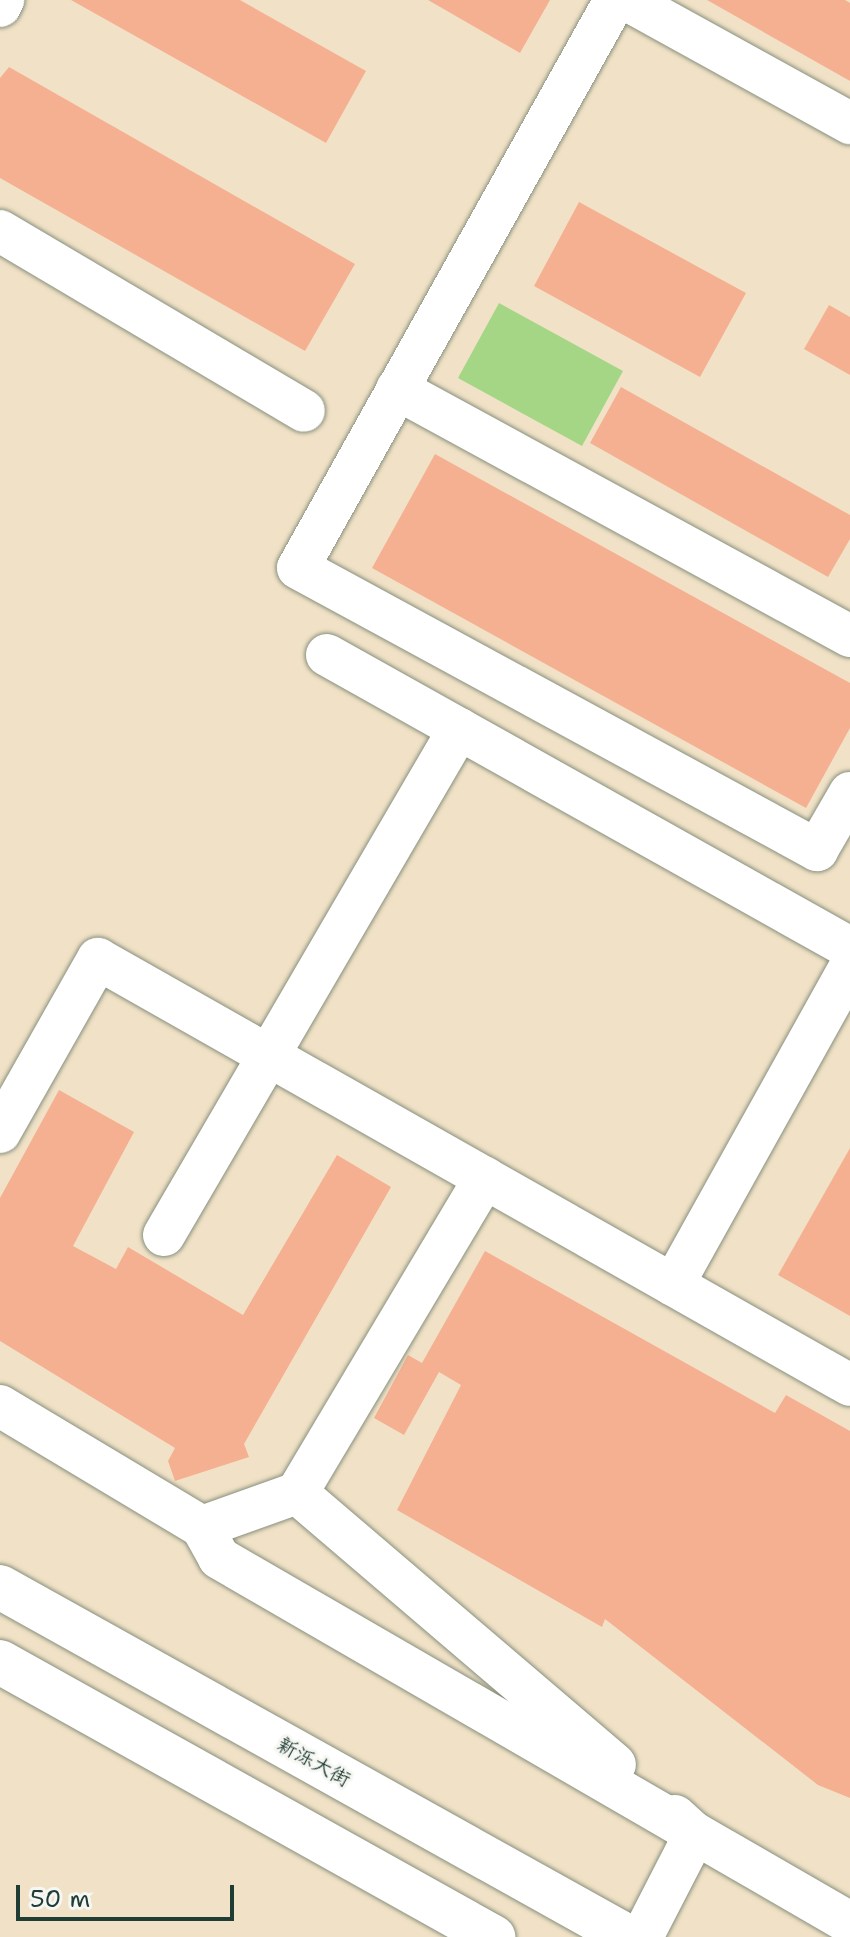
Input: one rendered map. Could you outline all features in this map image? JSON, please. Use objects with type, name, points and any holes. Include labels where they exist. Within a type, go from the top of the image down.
[{"type":"main road","name":"新泺大街","points":[[0,1587],[628,1937]]},
{"type":"main road","points":[[0,1662],[493,1937]]},
{"type":"lane","points":[[0,6],[3,0]]},
{"type":"lane","points":[[615,0],[298,568],[817,850],[850,793]]},
{"type":"lane","points":[[627,0],[850,123]]},
{"type":"lane","points":[[0,231],[304,411]]},
{"type":"lane","points":[[397,389],[850,636]]},
{"type":"lane","points":[[327,655],[850,948]]},
{"type":"lane","points":[[164,1235],[459,729]]},
{"type":"lane","points":[[0,1132],[98,959],[850,1385]]},
{"type":"lane","points":[[673,1285],[850,967]]},
{"type":"lane","points":[[202,1527],[297,1493],[485,1178]]},
{"type":"lane","points":[[0,1406],[202,1527],[219,1558],[850,1923]]},
{"type":"lane","points":[[297,1493],[695,1834]]},
{"type":"lane","points":[[642,1937],[695,1834]]},
{"type":"green space","points":[[499,303],[623,371],[582,446],[458,378]]},
{"type":"building","points":[[71,0],[240,0],[366,71],[326,143]]},
{"type":"building","points":[[428,0],[550,0],[520,53]]},
{"type":"building","points":[[707,0],[845,0],[850,3],[850,81]]},
{"type":"building","points":[[9,67],[355,264],[305,351],[0,178],[0,78]]},
{"type":"building","points":[[579,202],[746,293],[700,377],[534,286]]},
{"type":"building","points":[[829,305],[850,317],[850,375],[804,349]]},
{"type":"building","points":[[621,387],[850,515],[850,539],[828,577],[590,443]]},
{"type":"building","points":[[435,454],[850,683],[850,728],[806,808],[372,568]]},
{"type":"building","points":[[59,1090],[134,1132],[73,1246],[116,1269],[128,1247],[243,1315],[337,1155],[391,1187],[244,1444],[249,1457],[175,1481],[168,1461],[175,1448],[0,1341],[0,1198]]},
{"type":"building","points":[[850,1148],[850,1316],[778,1275]]},
{"type":"building","points":[[485,1251],[775,1413],[786,1395],[850,1431],[850,1798],[818,1785],[605,1619],[602,1627],[397,1510],[461,1385],[439,1372],[404,1435],[374,1418],[408,1355],[422,1363]]}]
